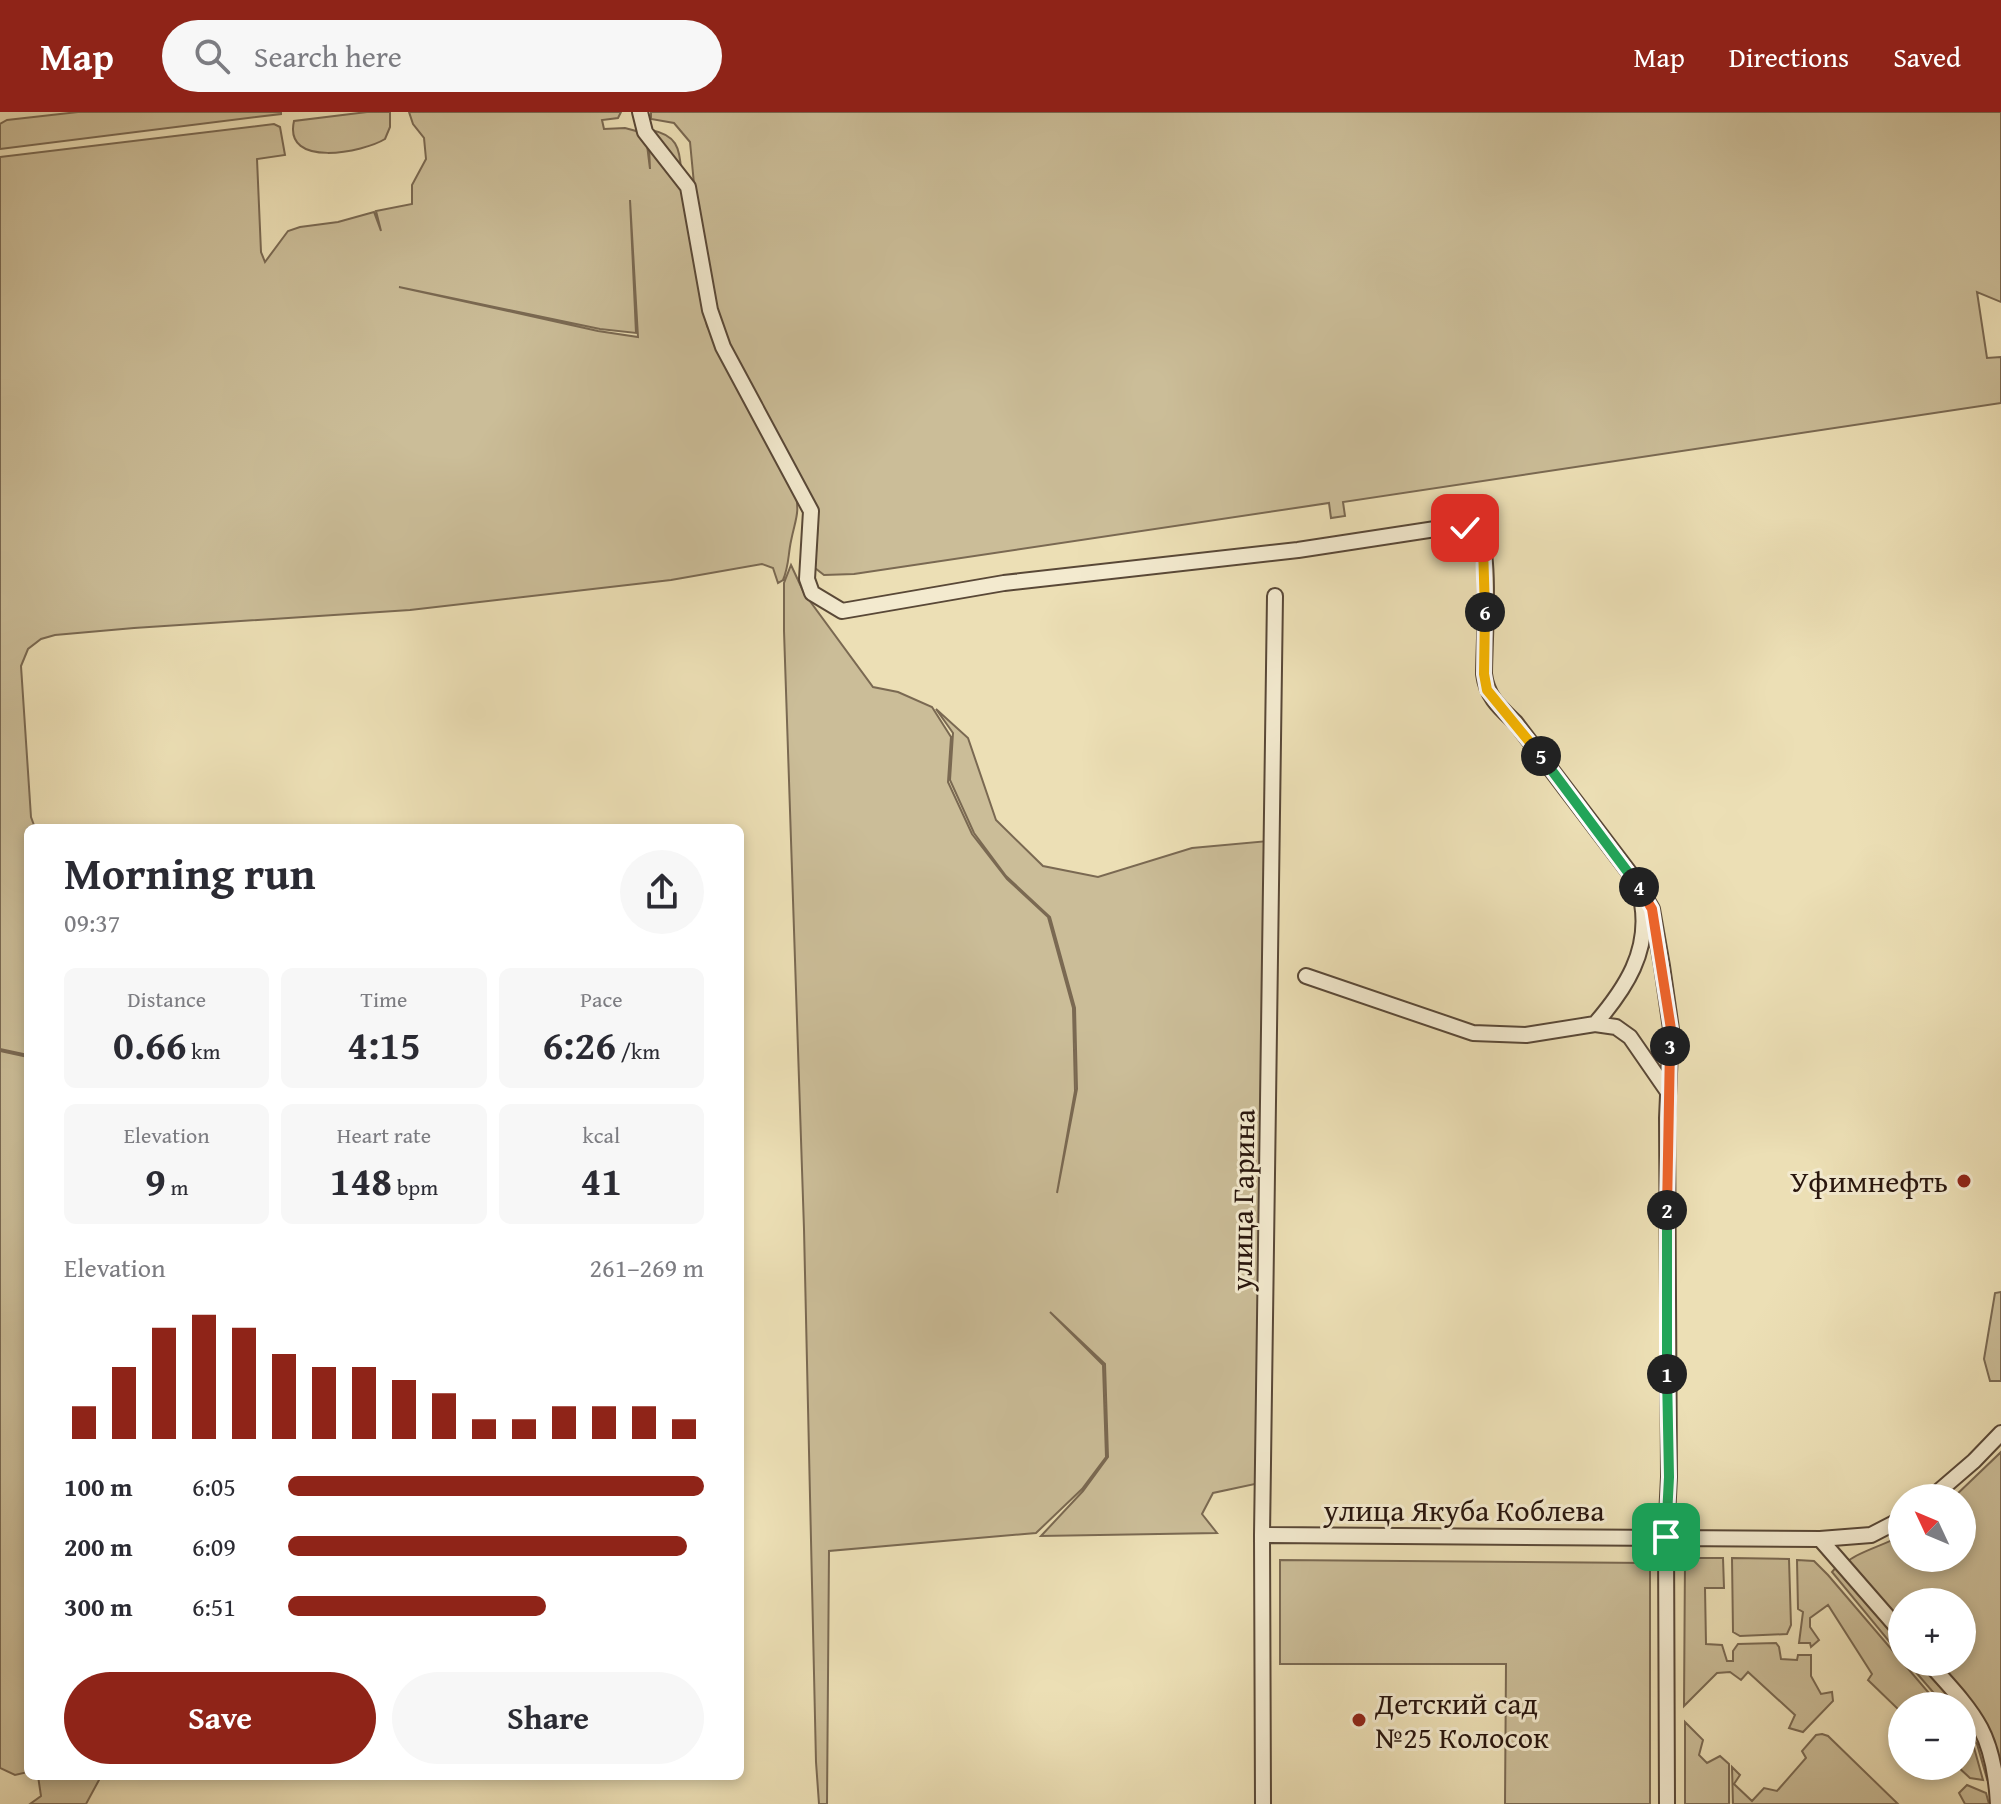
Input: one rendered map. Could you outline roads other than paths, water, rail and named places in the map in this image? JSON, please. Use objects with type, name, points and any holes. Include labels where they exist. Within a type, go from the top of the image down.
[{"type":"street","points":[[640,112],[645,132],[688,187],[710,310],[723,347],[811,511],[807,579],[812,593],[842,611],[1004,583],[1298,550],[1455,526],[1465,528],[1479,538],[1483,546],[1484,674],[1487,690],[1495,703],[1515,722],[1634,879],[1652,909],[1662,966],[1671,1029],[1668,1093],[1667,1804]]},
{"type":"street","name":"улица Гарина","points":[[1263,1804],[1262,1535],[1275,596]]},
{"type":"street","points":[[1595,1024],[1615,1002],[1632,974],[1643,946],[1645,919],[1634,879]]},
{"type":"street","points":[[1306,976],[1473,1033],[1526,1035],[1595,1024],[1616,1027],[1630,1037],[1668,1093]]},
{"type":"street","points":[[1947,1484],[2001,1433]]},
{"type":"street","name":"улица Якуба Коблева","points":[[1262,1535],[1820,1539],[1871,1535],[1888,1526]]},
{"type":"street","points":[[1820,1539],[1888,1617]]},
{"type":"street","points":[[1940,1676],[1979,1722],[1994,1758],[1998,1804]]},
{"type":"place","name":"Уфимнефть","points":[[1964,1181]]},
{"type":"place","name":"Детский сад №25 Колосок","points":[[1359,1720]]}]
